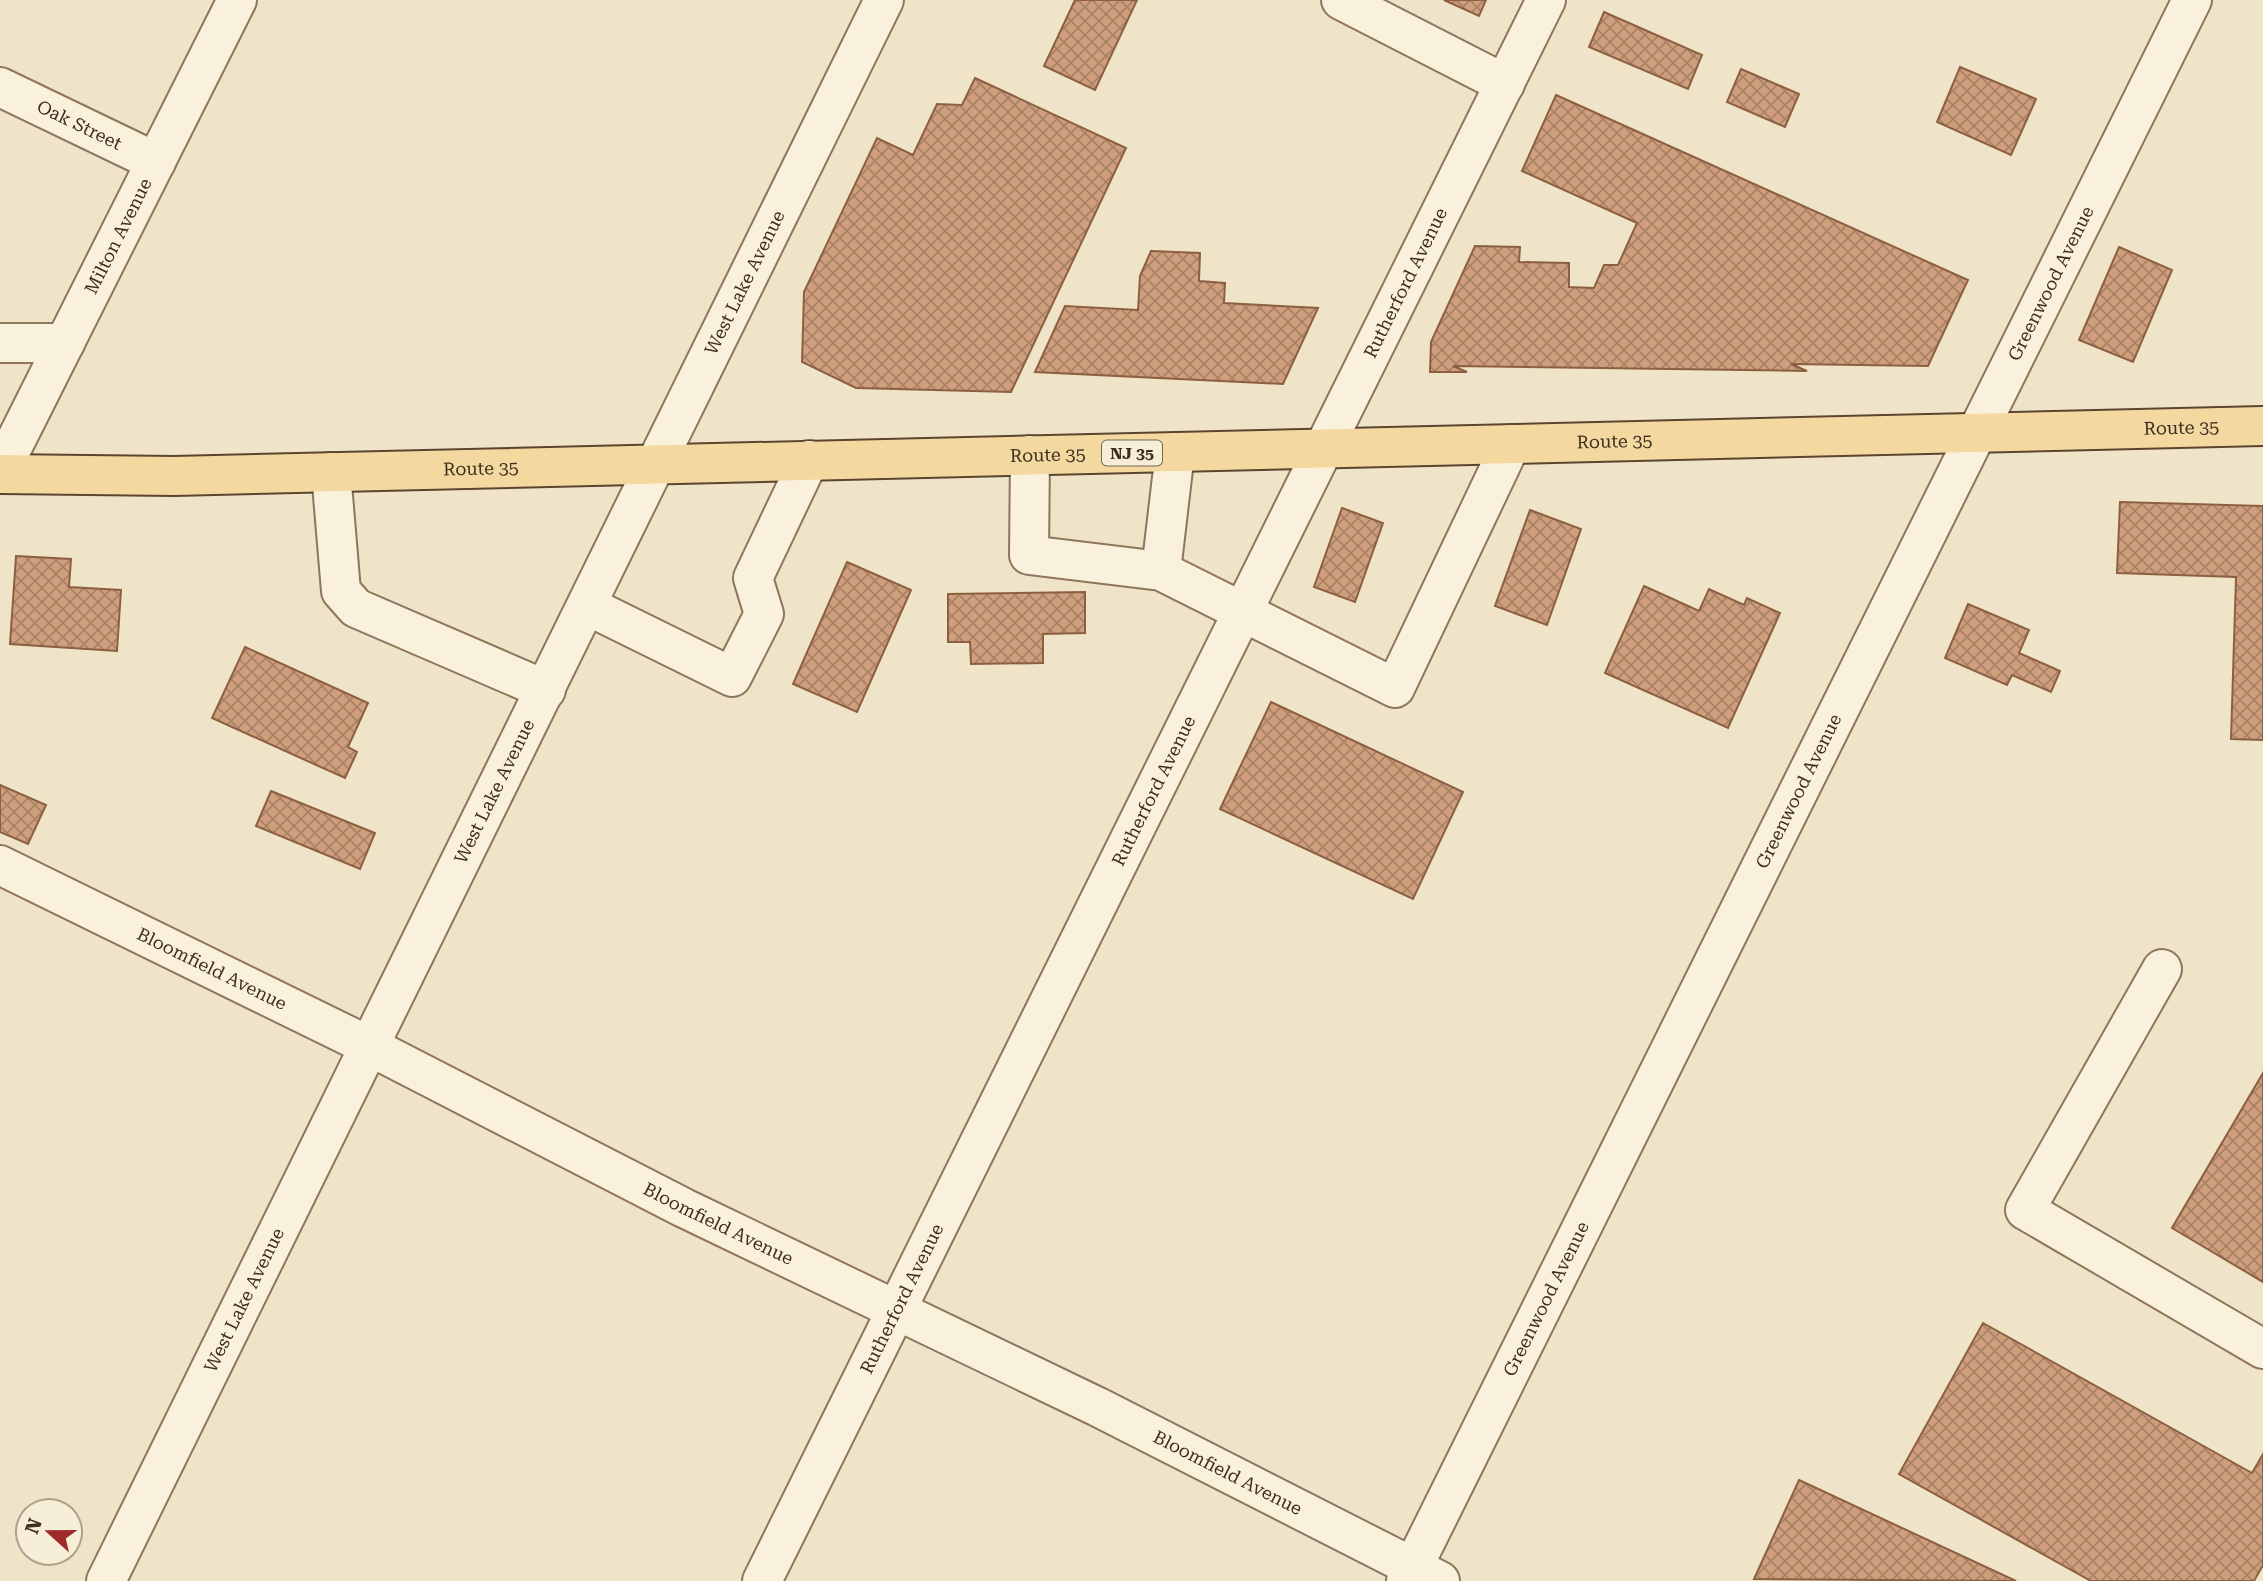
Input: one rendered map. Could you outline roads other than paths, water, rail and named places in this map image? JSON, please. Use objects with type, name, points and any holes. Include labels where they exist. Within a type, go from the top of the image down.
[{"type":"main road","name":"Route 35","points":[[0,473],[174,476],[2263,426]]},
{"type":"street","name":"Milton Avenue","points":[[0,473],[237,0]]},
{"type":"street","name":"West Lake Avenue","points":[[106,1581],[367,1045],[658,464],[884,0]]},
{"type":"street","points":[[1341,0],[1402,13],[1505,84]]},
{"type":"street","name":"Rutherford Avenue","points":[[762,1581],[1546,0]]},
{"type":"street","name":"Greenwood Avenue","points":[[1419,1576],[2192,0]]},
{"type":"street","name":"Oak Street","points":[[0,87],[156,162]]},
{"type":"street","points":[[0,343],[65,343]]},
{"type":"street","points":[[1030,455],[1029,555],[1161,571],[1395,688],[1511,444]]},
{"type":"street","points":[[1161,571],[1175,452]]},
{"type":"street","points":[[587,606],[732,677],[764,614],[753,578],[809,460]]},
{"type":"street","points":[[331,472],[341,591],[356,608],[546,690]]},
{"type":"street","name":"Bloomfield Avenue","points":[[0,864],[367,1045],[684,1208],[1098,1407],[1419,1576]]},
{"type":"street","points":[[2162,969],[2025,1210],[2263,1349]]}]
